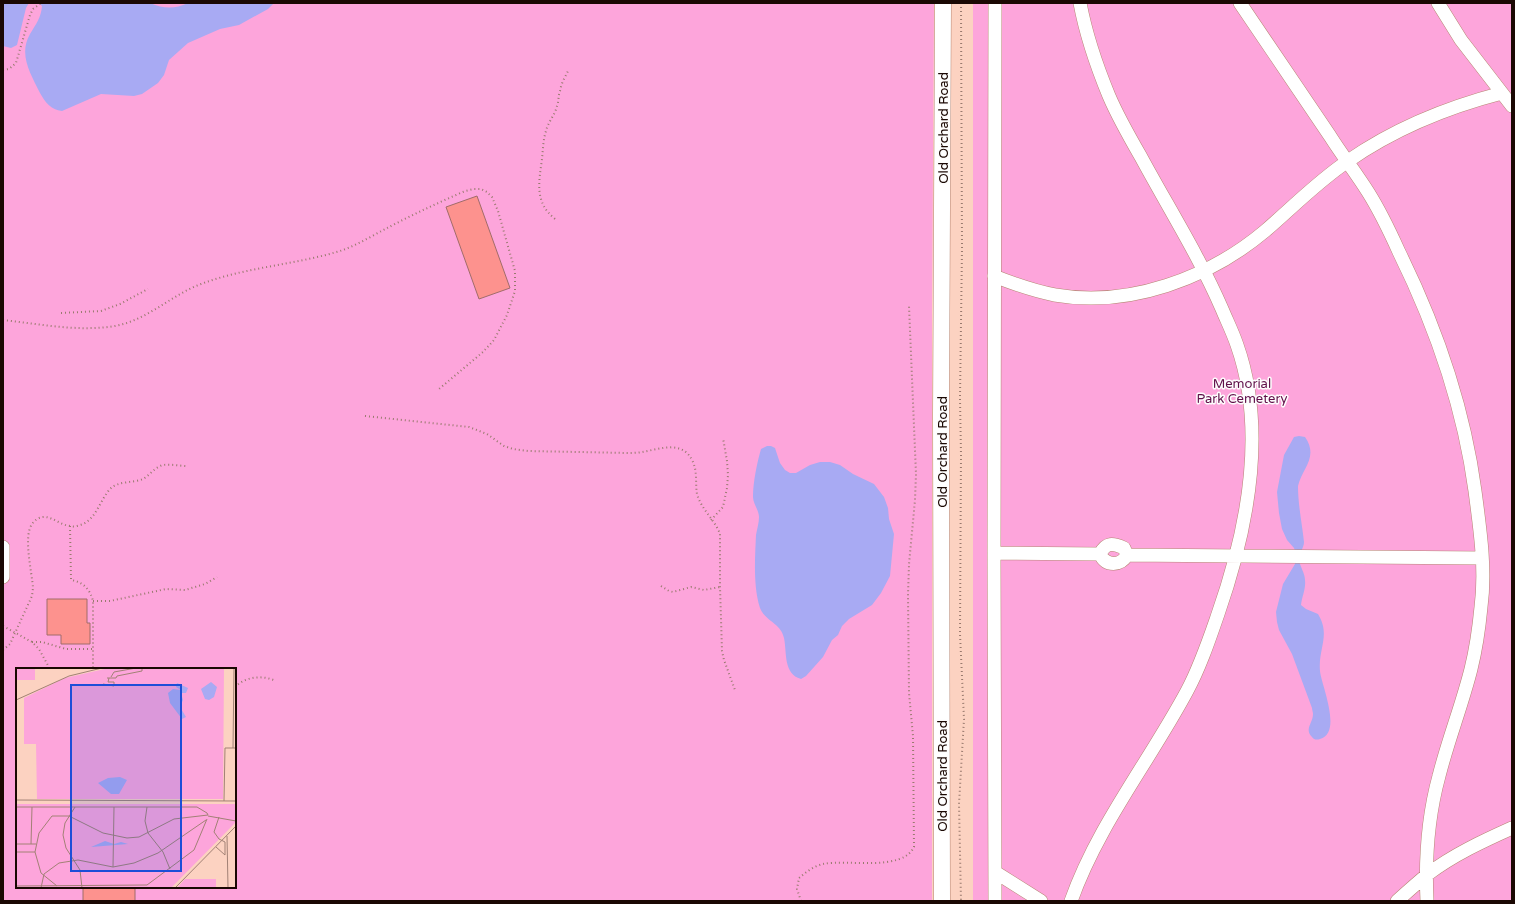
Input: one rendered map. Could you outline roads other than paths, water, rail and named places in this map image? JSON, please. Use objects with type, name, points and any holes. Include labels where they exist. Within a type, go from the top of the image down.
[{"type":"main road","name":"Old Orchard Road","points":[[942,901],[941,415],[943,3]]},
{"type":"lane","points":[[995,3],[995,901]]},
{"type":"lane","points":[[1071,901],[1082,873],[1107,823],[1189,689],[1208,644],[1236,557],[1251,477],[1251,411],[1245,374],[1238,346],[1204,271],[1130,138],[1110,98],[1094,56],[1080,3]]},
{"type":"lane","points":[[1240,3],[1368,193],[1390,232],[1415,284],[1435,336],[1452,386],[1465,438],[1479,520],[1482,558],[1482,603],[1478,636],[1470,671],[1438,778],[1427,846],[1427,901]]},
{"type":"lane","points":[[1438,3],[1461,40],[1512,106]]},
{"type":"lane","points":[[994,276],[1028,288],[1055,295],[1081,297],[1108,297],[1164,286],[1204,271],[1239,250],[1264,231],[1305,194],[1347,161],[1392,135],[1438,113],[1472,101],[1502,93]]},
{"type":"lane","points":[[3,547],[3,577]]},
{"type":"lane","points":[[994,553],[1100,554],[1106,562],[1112,564],[1119,563],[1127,555],[1482,558]]},
{"type":"lane","points":[[1397,901],[1427,875],[1443,864],[1477,844],[1512,828]]},
{"type":"lane","points":[[995,872],[1041,901]]},
{"type":"water","points":[[3,3],[29,3],[26,8],[17,45],[11,48],[3,46]]},
{"type":"water","points":[[39,3],[150,3],[169,8],[188,3],[274,3],[268,9],[239,25],[220,29],[188,43],[169,60],[164,75],[158,83],[142,94],[134,96],[101,94],[62,111],[49,105],[44,99],[27,64],[25,49],[30,34],[41,14],[42,6]]},
{"type":"water","points":[[1294,437],[1305,437],[1309,444],[1310,451],[1310,457],[1298,486],[1299,507],[1304,542],[1299,560],[1305,583],[1301,605],[1318,614],[1324,629],[1320,671],[1327,697],[1330,718],[1330,728],[1327,735],[1317,740],[1313,738],[1309,731],[1313,717],[1312,708],[1292,654],[1279,630],[1276,612],[1283,584],[1295,564],[1296,554],[1282,529],[1277,492],[1284,455]]},
{"type":"water","points":[[767,446],[775,448],[780,463],[785,470],[790,473],[796,473],[810,465],[820,462],[830,462],[840,465],[853,474],[874,484],[884,497],[894,534],[890,576],[881,593],[872,605],[849,619],[842,626],[838,635],[832,640],[823,657],[806,676],[801,679],[791,672],[787,662],[782,633],[780,629],[762,612],[756,591],[755,553],[759,517],[753,500],[753,491],[761,449]]},
{"type":"park label","name":"Memorial Park Cemetery","points":[[1242,390]]}]
